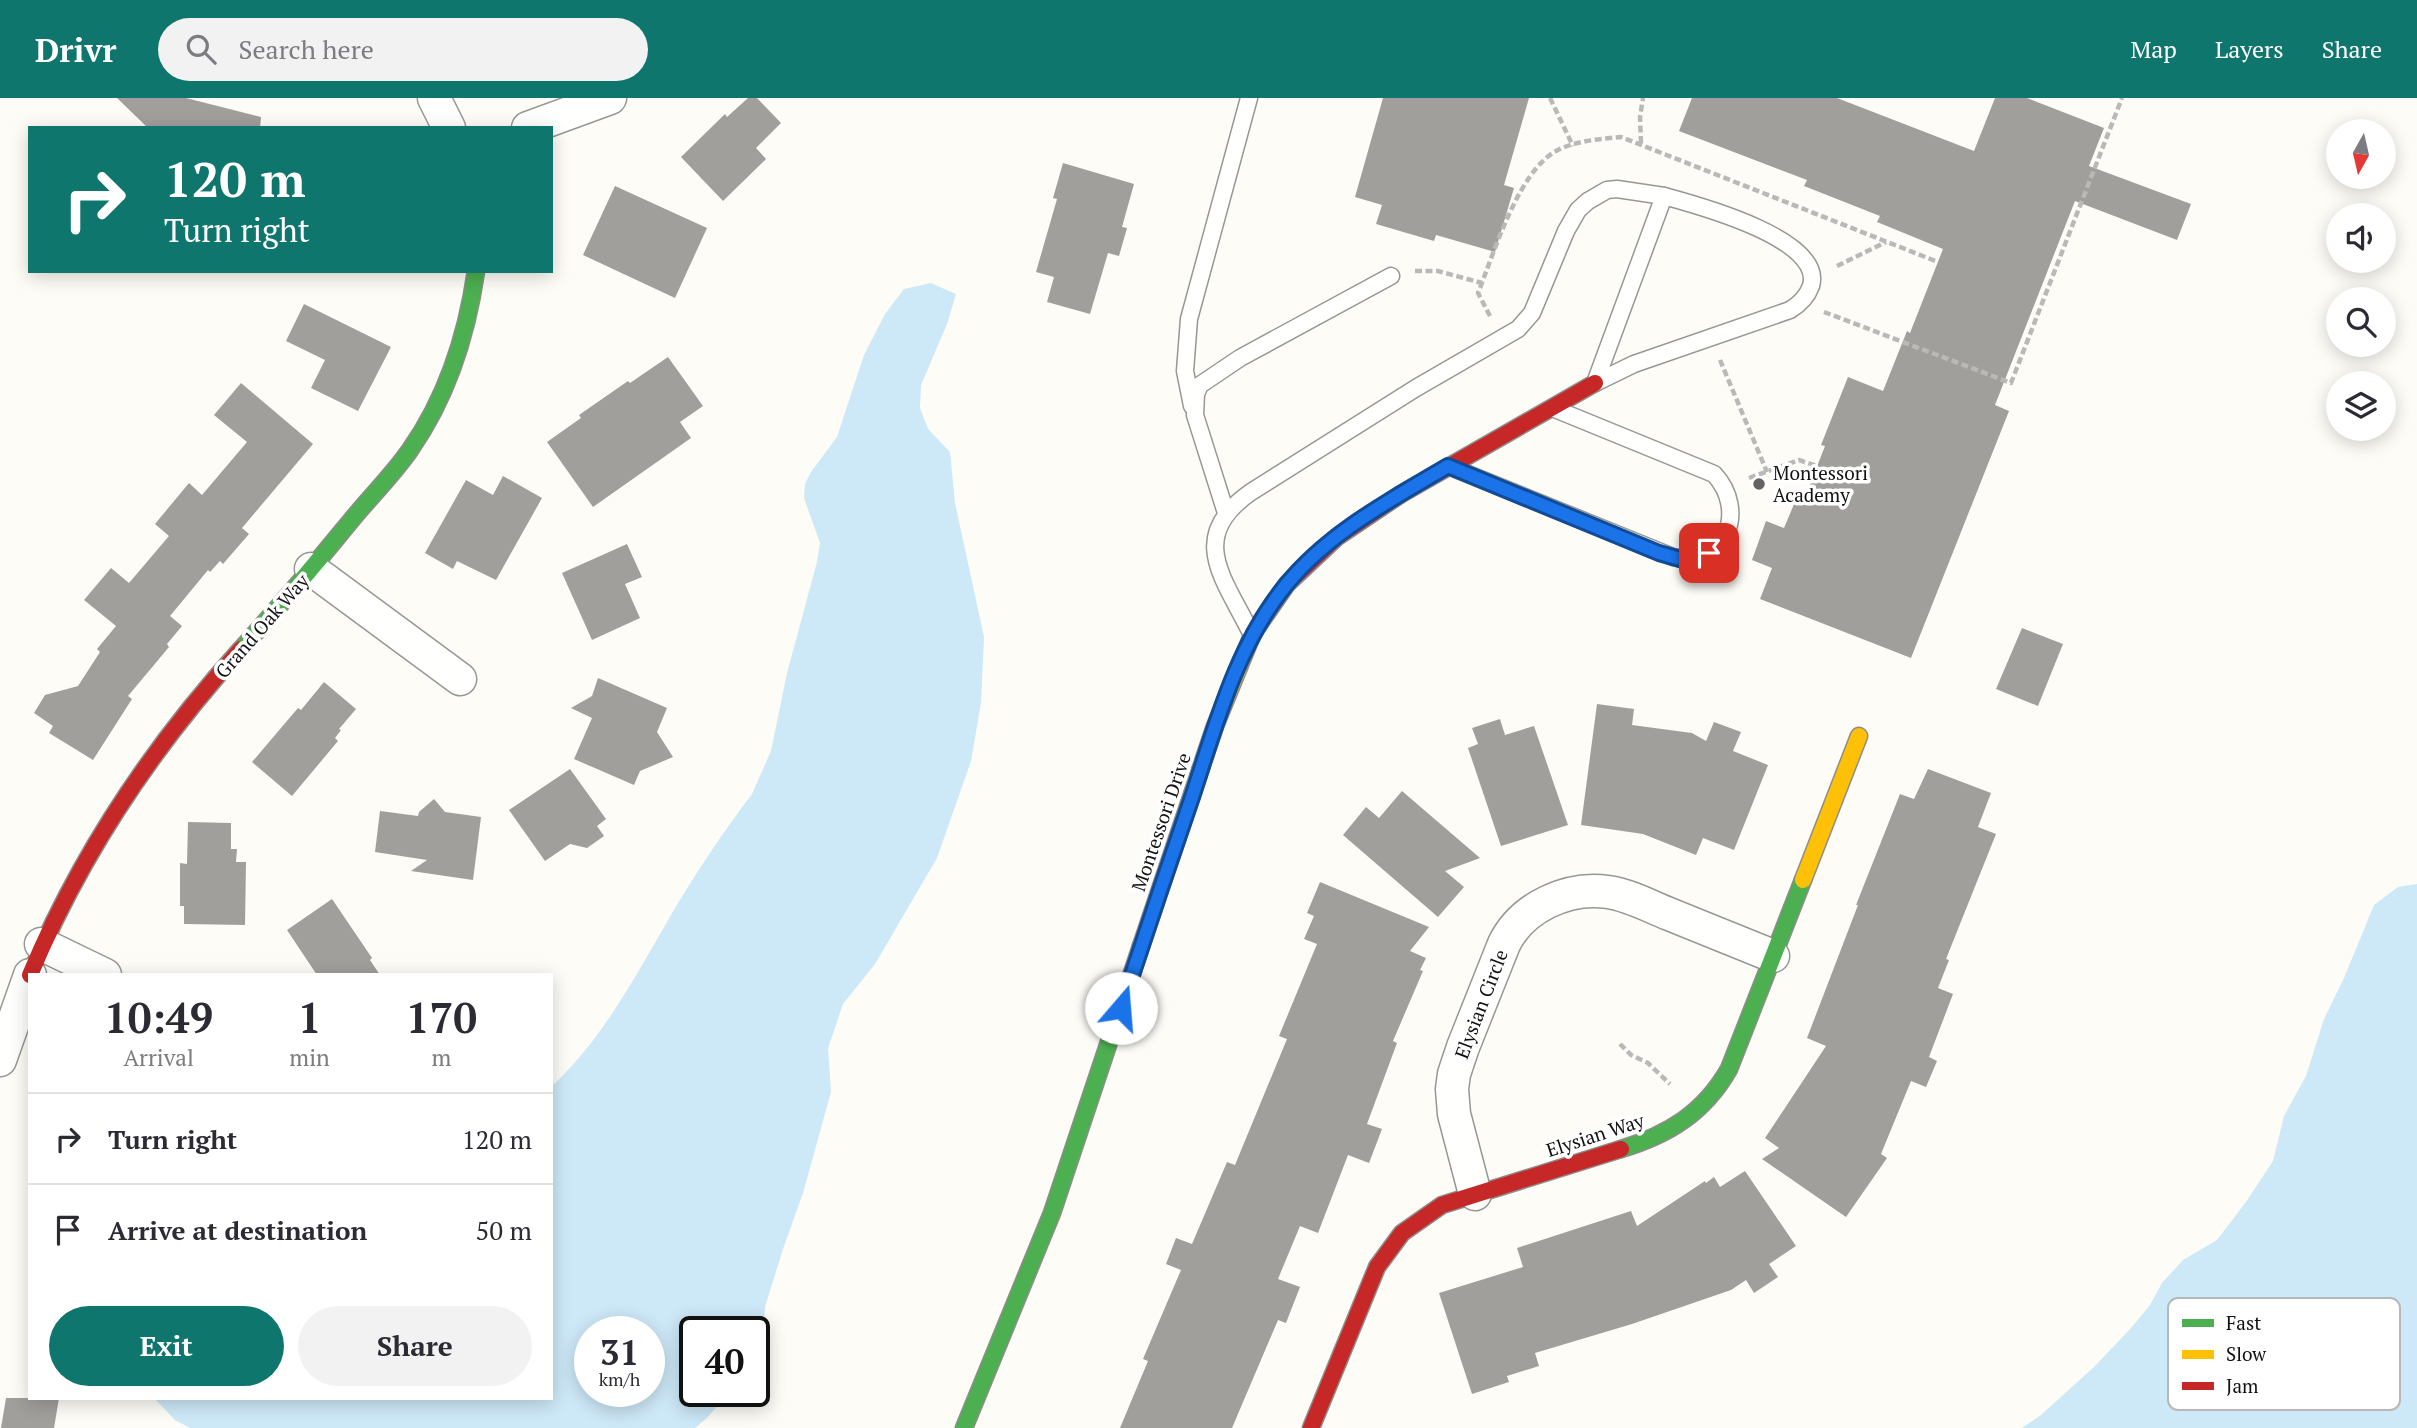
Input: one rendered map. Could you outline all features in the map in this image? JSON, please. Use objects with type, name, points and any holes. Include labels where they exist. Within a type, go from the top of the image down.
[{"type":"street","points":[[434,98],[448,126]]},
{"type":"street","points":[[533,126],[610,98]]},
{"type":"street","name":"Grand Oak Way","points":[[31,973],[41,944],[69,887],[127,793],[186,714],[392,476],[425,427],[441,394],[469,315],[476,273]]},
{"type":"street","name":"Montessori Drive","points":[[964,1428],[1052,1213],[1215,726],[1252,634],[1287,584],[1323,548],[1377,509],[1595,383]]},
{"type":"street","points":[[311,569],[460,679]]},
{"type":"street","name":"Elysian Way","points":[[1311,1428],[1374,1274],[1387,1251],[1402,1233],[1424,1215],[1442,1205],[1651,1140],[1667,1132],[1701,1105],[1723,1080],[1859,736]]},
{"type":"street","name":"Elysian Circle","points":[[1475,1194],[1453,1106],[1454,1074],[1504,944],[1515,927],[1532,912],[1565,895],[1583,891],[1607,892],[1638,901],[1773,956]]},
{"type":"street","points":[[41,944],[101,973]]},
{"type":"street","name":"Grand Oak Way","points":[[0,1060],[28,981]]},
{"type":"lane","points":[[1226,513],[1195,415],[1185,372],[1189,319],[1250,98]]},
{"type":"lane","points":[[1252,634],[1220,569],[1215,552],[1216,533],[1226,513],[1263,484],[1416,388],[1518,329],[1532,313],[1566,231],[1578,210],[1588,201],[1607,190],[1617,189],[1664,196],[1698,205],[1780,239],[1807,260],[1812,278],[1809,290],[1801,303],[1790,310],[1634,364],[1595,383]]},
{"type":"lane","points":[[1595,383],[1664,196]]},
{"type":"lane","points":[[1195,415],[1196,394],[1207,378],[1391,276]]},
{"type":"lane","points":[[1448,466],[1659,553],[1680,559],[1709,553],[1723,540],[1731,516],[1730,500],[1725,487],[1714,474],[1705,468],[1550,407]]},
{"type":"path","points":[[1550,98],[1573,146]]},
{"type":"path","points":[[1641,143],[1640,117],[1643,98]]},
{"type":"path","points":[[1801,303],[2011,383],[2122,98]]},
{"type":"path","points":[[1812,278],[1887,242]]},
{"type":"path","points":[[1391,276],[1414,271],[1438,271],[1482,283]]},
{"type":"path","points":[[1711,338],[1767,472]]},
{"type":"path","points":[[1725,487],[1799,460],[1817,466]]},
{"type":"path","points":[[1620,1044],[1631,1055],[1648,1063],[1665,1080],[1701,1105]]},
{"type":"water","points":[[931,283],[956,294],[947,324],[921,385],[920,408],[928,429],[950,452],[955,503],[984,637],[981,703],[971,761],[937,858],[875,964],[843,1004],[828,1048],[831,1092],[764,1316],[679,1316],[679,1407],[716,1407],[695,1428],[190,1428],[175,1420],[156,1400],[553,1400],[553,1085],[603,1027],[680,900],[752,794],[771,751],[787,673],[820,543],[804,498],[805,484],[837,437],[864,355],[885,314],[904,289]]},
{"type":"water","points":[[2417,884],[2417,1428],[2022,1428],[2041,1415],[2094,1367],[2132,1327],[2150,1305],[2162,1283],[2183,1260],[2217,1240],[2246,1202],[2273,1161],[2284,1116],[2306,1076],[2324,1019],[2374,905],[2398,887]]},
{"type":"building","points":[[117,98],[186,98],[261,117],[260,126],[146,126]]},
{"type":"building","points":[[748,98],[757,98],[781,123],[756,148],[766,159],[723,201],[681,157],[725,114],[727,117]]},
{"type":"building","points":[[1383,98],[1529,98],[1504,185],[1514,188],[1495,252],[1436,235],[1434,241],[1376,224],[1382,205],[1355,197]]},
{"type":"building","points":[[1692,98],[1837,98],[1974,151],[1995,98],[2027,98],[2104,128],[2089,166],[2191,204],[2177,240],[2075,201],[1995,405],[2009,411],[1911,658],[1760,599],[1772,568],[1752,560],[1766,521],[1784,528],[1797,497],[1804,500],[1825,446],[1821,445],[1848,377],[1883,391],[1907,331],[1910,333],[1943,249],[1877,222],[1880,216],[1804,186],[1807,180],[1679,131]]},
{"type":"building","points":[[1063,163],[1134,184],[1122,227],[1127,228],[1119,256],[1108,253],[1090,314],[1047,302],[1054,277],[1036,272],[1057,199],[1053,198]]},
{"type":"building","points":[[615,186],[707,228],[675,298],[583,255]]},
{"type":"building","points":[[304,304],[391,347],[358,411],[311,388],[325,360],[286,341]]},
{"type":"building","points":[[668,357],[703,406],[680,422],[691,438],[593,507],[547,442],[581,418],[579,415]]},
{"type":"building","points":[[241,383],[313,444],[242,528],[249,534],[223,564],[220,561],[210,572],[208,570],[170,616],[182,626],[167,644],[169,647],[128,696],[132,699],[93,760],[49,733],[53,726],[34,713],[45,695],[78,686],[100,652],[97,649],[116,626],[84,600],[111,568],[129,583],[169,536],[155,524],[189,483],[202,495],[247,442],[214,415]]},
{"type":"building","points":[[503,476],[542,498],[496,580],[457,561],[453,569],[425,553],[466,480],[493,495]]},
{"type":"building","points":[[627,544],[642,577],[625,584],[640,618],[592,640],[562,573]]},
{"type":"building","points":[[2022,628],[2063,644],[2038,706],[1996,689]]},
{"type":"building","points":[[598,678],[667,708],[657,732],[673,757],[640,771],[634,785],[574,759],[592,718],[571,708],[592,696]]},
{"type":"building","points":[[324,682],[356,709],[339,729],[341,730],[335,738],[338,741],[292,796],[252,762]]},
{"type":"building","points":[[1597,704],[1634,709],[1632,725],[1692,733],[1706,741],[1714,722],[1741,732],[1733,751],[1768,765],[1734,850],[1703,838],[1696,855],[1643,834],[1581,825]]},
{"type":"building","points":[[1500,719],[1505,735],[1534,726],[1568,825],[1501,846],[1468,748],[1478,744],[1472,728]]},
{"type":"building","points":[[570,769],[606,819],[597,826],[604,836],[587,848],[570,844],[545,861],[509,810]]},
{"type":"building","points":[[1928,769],[1991,793],[1978,827],[1996,834],[1946,959],[1949,960],[1938,988],[1953,994],[1929,1057],[1937,1061],[1926,1087],[1911,1081],[1881,1154],[1887,1158],[1846,1217],[1762,1159],[1779,1148],[1765,1138],[1826,1046],[1807,1038],[1900,794],[1914,799]]},
{"type":"building","points":[[1402,791],[1480,858],[1445,871],[1464,887],[1438,917],[1343,835],[1366,807],[1379,818]]},
{"type":"building","points":[[434,799],[445,812],[481,817],[473,880],[411,871],[427,860],[375,852],[380,811],[418,816]]},
{"type":"building","points":[[188,822],[231,823],[231,849],[237,849],[236,862],[246,862],[245,925],[184,924],[184,906],[180,906],[180,863],[187,864]]},
{"type":"building","points":[[1320,882],[1429,927],[1410,951],[1426,958],[1420,970],[1423,971],[1393,1041],[1397,1043],[1367,1124],[1382,1129],[1369,1163],[1348,1155],[1318,1233],[1300,1226],[1278,1279],[1300,1287],[1286,1323],[1278,1320],[1232,1428],[1120,1428],[1148,1361],[1143,1359],[1181,1270],[1166,1264],[1176,1238],[1192,1244],[1227,1162],[1235,1165],[1287,1039],[1279,1036],[1317,944],[1304,939],[1314,916],[1307,913]]},
{"type":"building","points":[[332,899],[372,958],[370,960],[379,973],[316,973],[287,930]]},
{"type":"building","points":[[1745,1171],[1796,1246],[1769,1264],[1778,1277],[1754,1293],[1746,1280],[1731,1290],[1535,1353],[1539,1366],[1507,1376],[1509,1382],[1472,1394],[1439,1293],[1523,1267],[1517,1248],[1631,1211],[1637,1226],[1705,1181],[1706,1183],[1714,1177],[1720,1187]]},
{"type":"building","points":[[6,1398],[59,1400],[54,1428],[1,1428]]},
{"type":"traffic: fast","points":[[241,649],[396,469],[423,430],[445,387],[461,341],[476,273]]},
{"type":"traffic: fast","points":[[1621,1149],[1654,1137],[1683,1120],[1696,1110],[1719,1084],[1729,1069],[1803,880]]},
{"type":"traffic: fast","points":[[964,1428],[1052,1213],[1141,946]]},
{"type":"traffic: slow","points":[[1141,946],[1215,726],[1253,633]]},
{"type":"traffic: slow","points":[[1803,880],[1859,736]]},
{"type":"traffic: jam","points":[[1253,633],[1287,584],[1337,537],[1401,494],[1595,383]]},
{"type":"traffic: jam","points":[[31,973],[72,887],[122,803],[178,724],[241,649]]},
{"type":"traffic: jam","points":[[1311,1428],[1377,1267],[1402,1233],[1442,1205],[1621,1149]]},
{"type":"place","name":"Montessori Academy","points":[[1759,484]]},
{"type":"route","points":[[1121,1008],[1215,726],[1252,634],[1287,584],[1337,537],[1448,466],[1659,553],[1680,559],[1709,553]]}]
